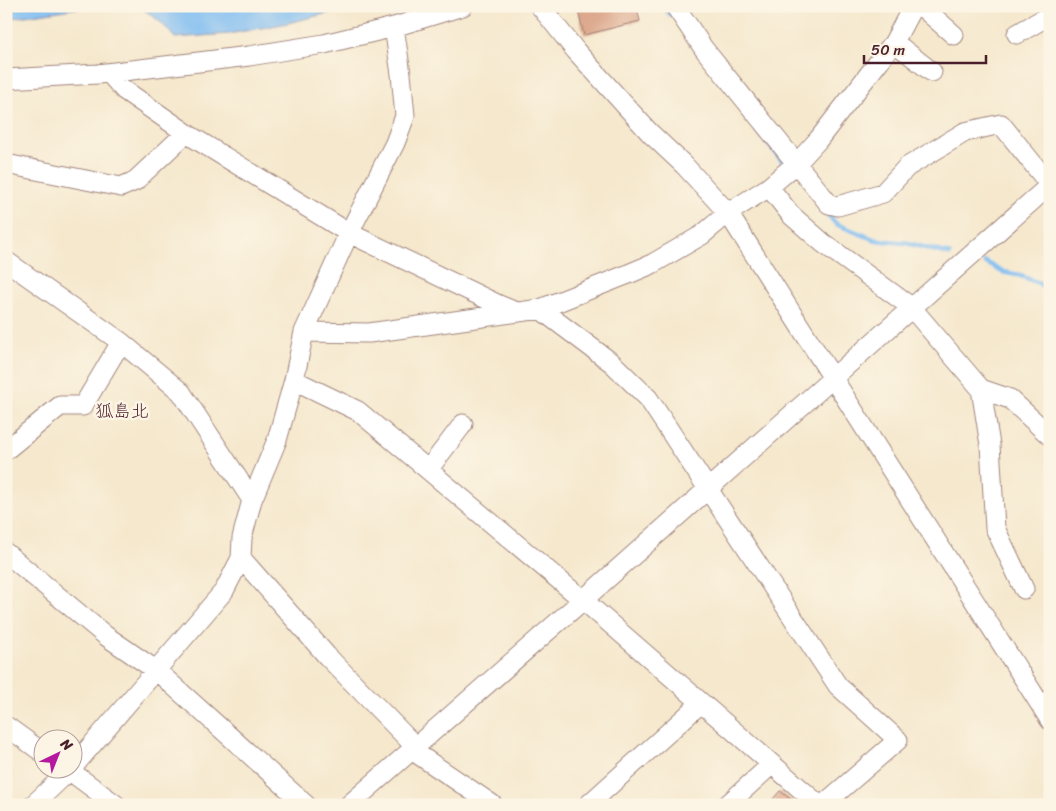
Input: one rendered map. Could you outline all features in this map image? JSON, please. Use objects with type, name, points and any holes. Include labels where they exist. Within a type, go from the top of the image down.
[{"type":"street","points":[[6,79],[109,73],[249,56],[324,44],[394,27],[463,6]]},
{"type":"street","points":[[540,6],[576,51],[644,126],[684,165],[728,213],[1050,720]]},
{"type":"street","points":[[349,805],[1050,185],[1001,124],[965,132],[907,167],[883,192],[838,206],[829,204],[704,49],[675,6]]},
{"type":"street","points":[[304,332],[369,333],[540,310],[652,264],[702,235],[728,213],[769,187],[797,163],[818,140],[894,42],[913,6]]},
{"type":"street","points":[[921,6],[954,34]]},
{"type":"street","points":[[1017,34],[1050,15]]},
{"type":"street","points":[[82,755],[224,591],[241,558],[242,538],[252,500],[277,440],[294,380],[304,332],[349,233],[395,143],[405,116],[394,27]]},
{"type":"street","points":[[894,42],[932,72]]},
{"type":"street","points":[[109,73],[124,90],[186,133],[349,233],[499,305],[518,312]]},
{"type":"street","points":[[6,164],[121,187],[135,181],[186,133]]},
{"type":"street","points":[[769,187],[791,215],[824,244],[911,308],[981,388],[1010,399],[1050,436]]},
{"type":"street","points":[[6,261],[121,342],[181,392],[252,500]]},
{"type":"street","points":[[540,310],[612,363],[648,398],[838,686],[898,740],[823,805]]},
{"type":"street","points":[[6,450],[60,406],[83,406],[121,342]]},
{"type":"street","points":[[294,380],[358,411],[583,600],[819,805]]},
{"type":"street","points":[[981,388],[990,445],[995,528],[1024,589]]},
{"type":"street","points":[[428,470],[463,424]]},
{"type":"street","points":[[6,553],[106,636],[157,670],[306,805]]},
{"type":"street","points":[[241,558],[327,656],[408,740],[419,755],[493,805]]},
{"type":"street","points":[[588,805],[701,703]]},
{"type":"street","points":[[6,726],[32,745]]},
{"type":"street","points":[[727,805],[771,765]]},
{"type":"street","points":[[33,805],[61,778]]},
{"type":"street","points":[[82,778],[116,805]]},
{"type":"water","points":[[6,6],[93,6],[6,19]]},
{"type":"water","points":[[137,6],[357,6],[288,23],[229,34],[175,38],[158,20]]},
{"type":"building","points":[[577,6],[636,6],[640,21],[584,35]]},
{"type":"building","points":[[780,791],[798,805],[780,805],[773,799]]},
{"type":"waterway","points":[[664,6],[670,14]]},
{"type":"waterway","points":[[744,113],[787,167]]},
{"type":"waterway","points":[[822,207],[836,224],[876,240],[907,243],[949,254]]},
{"type":"waterway","points":[[985,262],[1003,272],[1018,275],[1039,283],[1050,292]]},
{"type":"district","name":"狐島北","points":[[122,411]]}]
